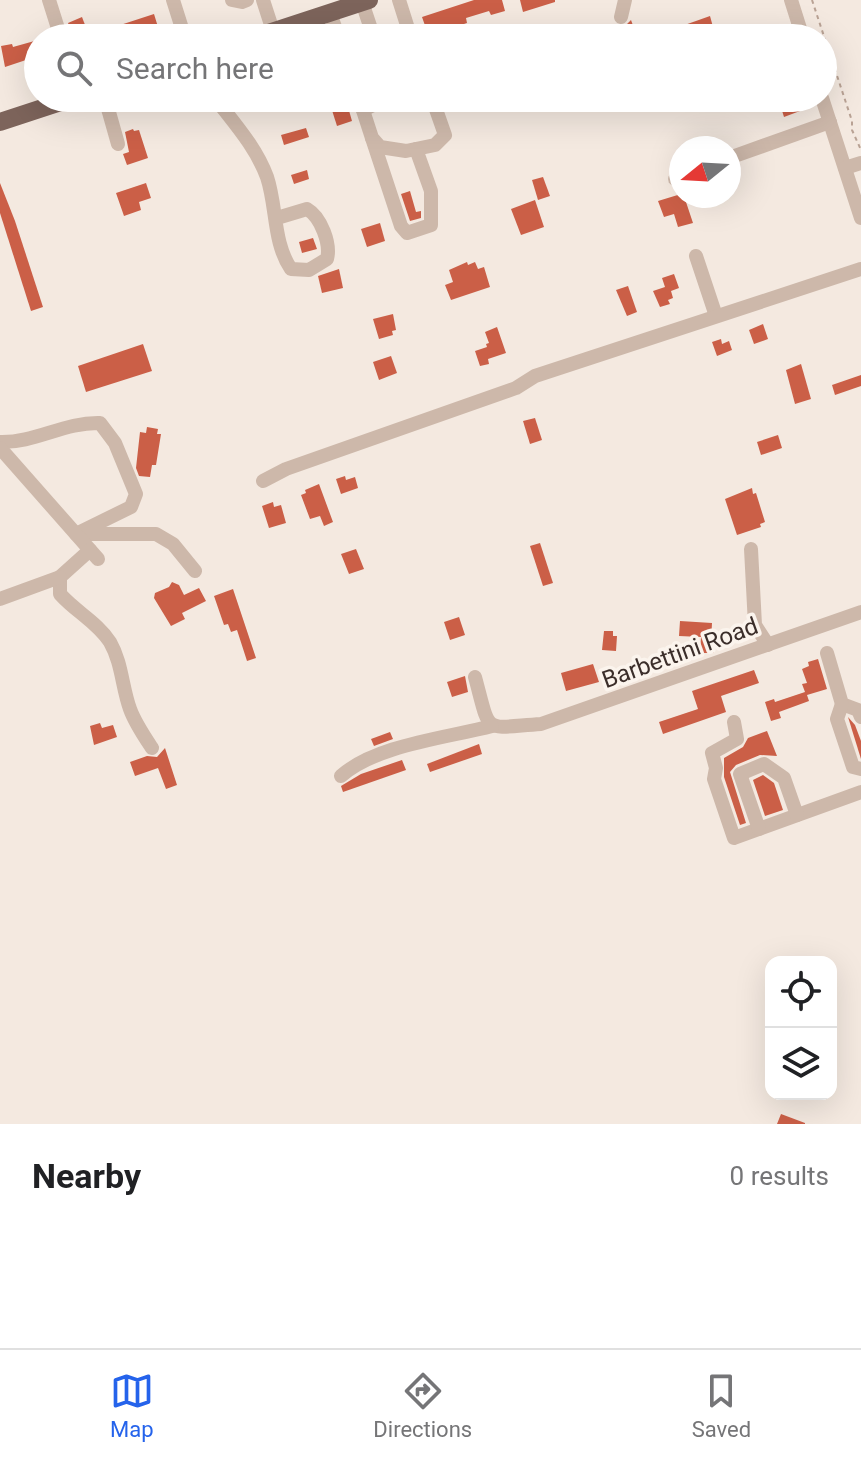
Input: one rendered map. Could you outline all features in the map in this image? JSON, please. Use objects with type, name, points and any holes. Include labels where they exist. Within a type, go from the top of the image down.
[{"type":"main road","points":[[295,24],[360,2]]},
{"type":"main road","points":[[0,122],[30,112]]},
{"type":"street","points":[[49,0],[57,24]]},
{"type":"street","points":[[173,0],[181,24]]},
{"type":"street","points":[[232,0],[247,0]]},
{"type":"street","points":[[263,0],[271,24]]},
{"type":"street","points":[[399,0],[407,24]]},
{"type":"street","points":[[621,17],[625,0]]},
{"type":"street","points":[[791,0],[799,24]]},
{"type":"street","points":[[360,2],[369,24]]},
{"type":"street","points":[[330,13],[334,24]]},
{"type":"street","points":[[109,112],[118,144]]},
{"type":"street","points":[[226,112],[243,133],[267,176],[280,247],[291,269],[309,270],[327,259],[329,250],[316,214],[307,209],[277,218]]},
{"type":"street","points":[[364,112],[401,226],[407,233],[431,225],[431,191],[416,149]]},
{"type":"street","points":[[372,138],[380,147],[406,151],[435,145],[445,135],[437,112]]},
{"type":"street","points":[[827,112],[861,218]]},
{"type":"street","points":[[741,154],[830,122]]},
{"type":"street","points":[[845,168],[861,163]]},
{"type":"street","points":[[696,256],[716,316]]},
{"type":"street","points":[[516,388],[535,376],[861,269]]},
{"type":"street","points":[[263,481],[286,469],[516,388],[536,385],[861,278]]},
{"type":"street","points":[[0,445],[17,443],[80,422],[100,423],[115,443],[136,494],[131,507],[76,534]]},
{"type":"street","points":[[0,445],[94,554],[60,577],[0,599]]},
{"type":"street","points":[[76,534],[156,534],[173,544],[195,571]]},
{"type":"street","points":[[751,549],[755,625],[768,645]]},
{"type":"street","points":[[60,577],[60,594],[74,610],[95,623],[119,659],[130,711],[152,748]]},
{"type":"street","name":"Barbettini Road","points":[[341,776],[352,766],[401,746],[492,726],[498,729],[541,724],[861,612]]},
{"type":"street","points":[[827,653],[842,704],[837,719],[853,767],[861,769]]},
{"type":"street","points":[[475,677],[483,709],[492,726]]},
{"type":"street","points":[[842,704],[858,710],[861,717]]},
{"type":"street","points":[[734,722],[737,739],[712,753],[716,768],[714,779],[734,838],[861,792]]},
{"type":"street","points":[[759,829],[740,774],[764,764],[784,778],[797,815]]},
{"type":"path","points":[[812,0],[820,24]]},
{"type":"path","points":[[837,76],[852,130],[861,150]]},
{"type":"building","points":[[474,0],[502,0],[505,11],[491,15],[489,11],[466,18],[467,23],[464,24],[424,24],[422,17]]},
{"type":"building","points":[[520,0],[555,0],[555,2],[523,12]]},
{"type":"building","points":[[154,14],[157,24],[123,24]]},
{"type":"building","points":[[710,16],[712,24],[687,24]]},
{"type":"building","points":[[82,17],[85,24],[68,24]]},
{"type":"building","points":[[12,44],[13,47],[24,44],[24,61],[5,67],[1,46]]},
{"type":"building","points":[[333,112],[349,112],[352,121],[337,126]]},
{"type":"building","points":[[306,128],[309,137],[284,145],[281,135]]},
{"type":"building","points":[[139,130],[148,158],[127,165],[123,154],[129,152],[125,132]]},
{"type":"building","points":[[307,170],[309,179],[294,184],[291,175]]},
{"type":"building","points":[[543,177],[550,196],[538,200],[532,180]]},
{"type":"building","points":[[0,183],[43,307],[31,311],[0,213]]},
{"type":"building","points":[[146,183],[151,198],[139,202],[141,210],[124,216],[116,193]]},
{"type":"building","points":[[410,191],[416,212],[421,211],[421,218],[410,221],[401,194]]},
{"type":"building","points":[[669,198],[669,208],[688,208],[693,223],[678,227],[674,214],[664,217],[658,201]]},
{"type":"building","points":[[535,200],[544,227],[521,235],[511,209]]},
{"type":"building","points":[[380,223],[385,241],[367,247],[361,229]]},
{"type":"building","points":[[313,238],[317,249],[302,253],[299,242]]},
{"type":"building","points":[[467,262],[468,265],[475,262],[478,269],[484,267],[490,287],[451,300],[445,285],[453,282],[449,270]]},
{"type":"building","points":[[339,269],[343,288],[322,293],[318,276]]},
{"type":"building","points":[[674,274],[679,288],[671,291],[673,298],[668,300],[670,304],[660,307],[653,291],[665,287],[662,278]]},
{"type":"building","points":[[628,286],[637,312],[627,316],[616,290]]},
{"type":"building","points":[[393,314],[396,330],[392,331],[393,335],[379,339],[373,319]]},
{"type":"building","points":[[763,324],[768,339],[754,344],[749,330]]},
{"type":"building","points":[[497,327],[506,353],[488,359],[489,364],[480,366],[475,351],[487,347],[489,343],[485,332]]},
{"type":"building","points":[[721,339],[722,344],[729,341],[732,350],[717,356],[712,342]]},
{"type":"building","points":[[143,344],[152,371],[86,392],[78,366]]},
{"type":"building","points":[[391,356],[397,373],[379,380],[373,362]]},
{"type":"building","points":[[801,364],[811,399],[795,404],[786,370]]},
{"type":"building","points":[[861,375],[861,386],[835,395],[832,385]]},
{"type":"building","points":[[535,418],[542,440],[530,444],[523,421]]},
{"type":"building","points":[[147,427],[158,429],[157,434],[161,434],[156,465],[152,465],[150,477],[139,476],[136,468],[140,432],[146,433]]},
{"type":"building","points":[[778,435],[782,448],[761,455],[757,442]]},
{"type":"building","points":[[345,476],[346,480],[355,477],[358,488],[341,494],[336,479]]},
{"type":"building","points":[[319,484],[333,522],[324,526],[320,516],[310,519],[301,495]]},
{"type":"building","points":[[752,488],[765,522],[760,524],[761,527],[737,535],[725,499]]},
{"type":"building","points":[[273,502],[274,507],[281,505],[286,523],[269,528],[262,506]]},
{"type":"building","points":[[540,543],[553,583],[543,586],[530,546]]},
{"type":"building","points":[[356,549],[364,569],[349,574],[341,554]]},
{"type":"building","points":[[172,582],[179,585],[184,595],[199,588],[206,601],[182,613],[185,619],[171,626],[154,598],[155,593],[169,587]]},
{"type":"building","points":[[233,589],[256,658],[247,661],[237,630],[231,632],[228,624],[224,625],[214,596]]},
{"type":"building","points":[[459,617],[465,635],[450,640],[444,622]]},
{"type":"building","points":[[680,621],[712,623],[714,653],[700,653],[701,637],[679,636]]},
{"type":"building","points":[[604,631],[613,631],[613,636],[617,636],[616,651],[602,650]]},
{"type":"building","points":[[818,659],[827,689],[807,695],[809,701],[779,712],[781,718],[771,721],[765,702],[774,699],[775,702],[805,692],[802,684],[807,683],[802,669],[809,666],[808,662]]},
{"type":"building","points":[[593,664],[599,682],[566,691],[561,673]]},
{"type":"building","points":[[754,670],[759,683],[721,696],[726,712],[663,734],[659,722],[698,709],[692,691]]},
{"type":"building","points":[[465,676],[468,692],[452,697],[447,682]]},
{"type":"building","points":[[848,717],[861,741],[861,759]]},
{"type":"building","points":[[100,723],[102,728],[113,725],[117,737],[94,745],[90,726]]},
{"type":"building","points":[[767,731],[777,756],[760,755],[736,765],[730,772],[746,823],[740,825],[724,777],[724,758],[743,747],[748,738]]},
{"type":"building","points":[[390,732],[393,739],[374,746],[371,739]]},
{"type":"building","points":[[479,744],[482,754],[430,772],[427,764]]},
{"type":"building","points":[[165,748],[177,785],[166,789],[158,768],[135,776],[130,762],[147,756],[157,757]]},
{"type":"building","points":[[402,760],[406,770],[343,792],[341,786],[361,774]]},
{"type":"building","points":[[763,775],[774,783],[783,810],[765,816],[753,780]]},
{"type":"building","points":[[781,1114],[805,1123],[805,1124],[777,1124]]}]
